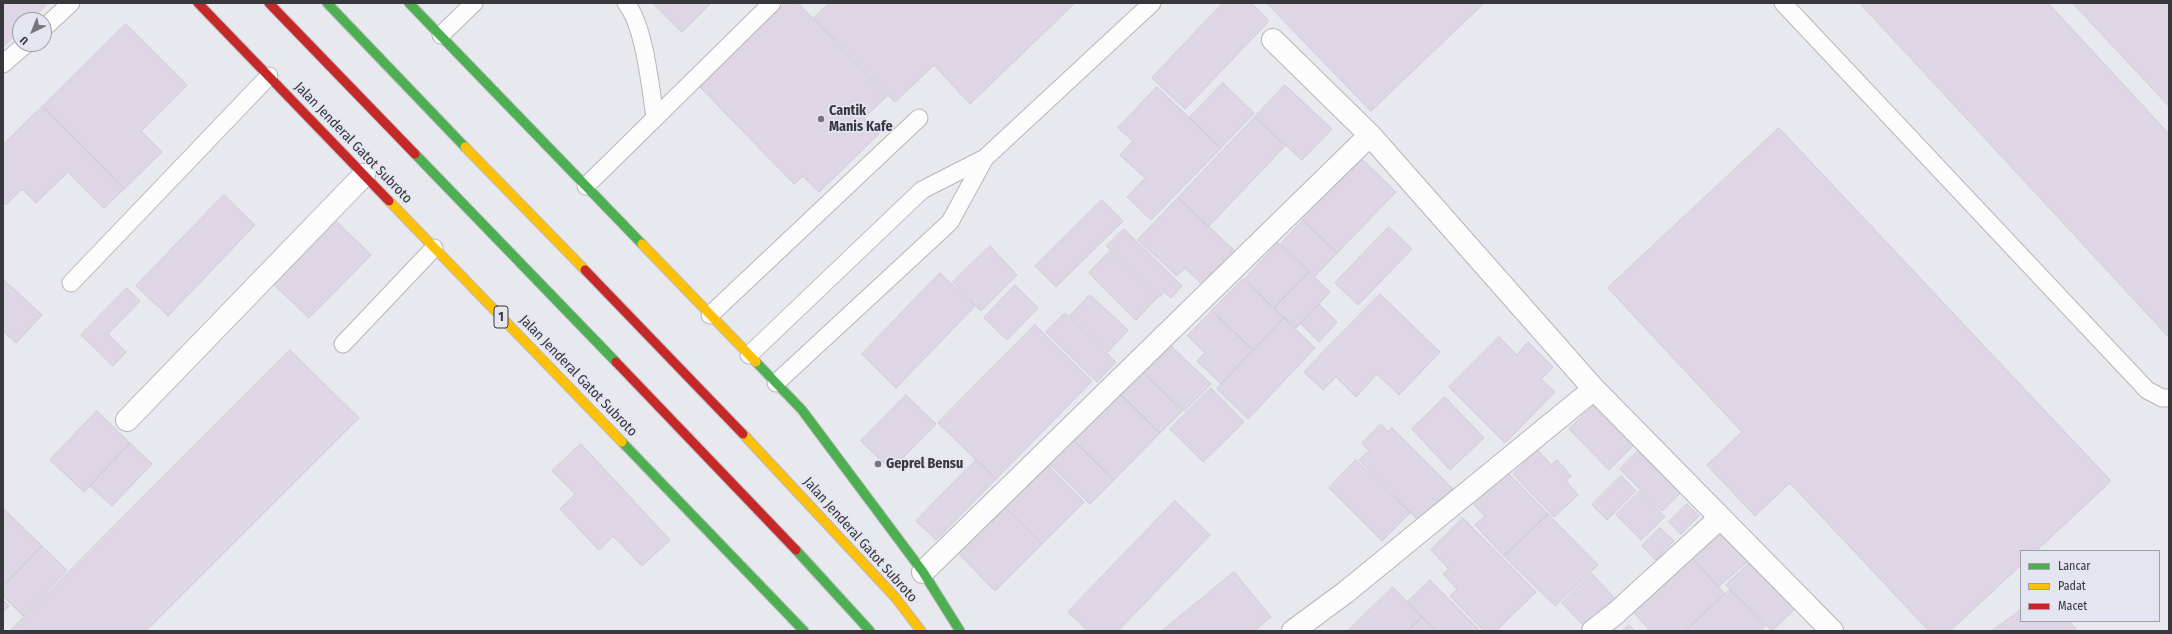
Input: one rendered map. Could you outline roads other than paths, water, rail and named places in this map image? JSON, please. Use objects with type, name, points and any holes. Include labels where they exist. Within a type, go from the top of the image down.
[{"type":"highway","name":"Jalan Jenderal Gatot Subroto","points":[[198,3],[804,631]]},
{"type":"highway","points":[[269,3],[779,531],[870,631]]},
{"type":"highway","name":"Jalan Jenderal Gatot Subroto","points":[[327,3],[807,501],[895,597],[921,631]]},
{"type":"highway","name":"Jalan Jenderal Gatot Subroto","points":[[409,3],[802,410],[923,572],[960,631]]},
{"type":"street","points":[[1273,40],[1370,136],[1594,389],[1832,631]]},
{"type":"street","points":[[923,572],[1370,136]]},
{"type":"street","points":[[127,420],[364,176]]},
{"type":"street","points":[[1293,631],[1346,592],[1594,389]]},
{"type":"street","points":[[1593,631],[1616,613],[1720,518]]},
{"type":"lane","points":[[52,21],[71,3]]},
{"type":"lane","points":[[441,35],[474,3]]},
{"type":"lane","points":[[626,3],[630,8],[641,36],[655,117]]},
{"type":"lane","points":[[586,186],[772,3]]},
{"type":"lane","points":[[749,355],[922,190],[986,158],[1152,3]]},
{"type":"lane","points":[[1783,3],[2147,390],[2162,398],[2169,398]]},
{"type":"lane","points":[[3,64],[17,52]]},
{"type":"lane","points":[[71,283],[268,76]]},
{"type":"lane","points":[[710,314],[919,118]]},
{"type":"lane","points":[[776,382],[950,222],[986,158]]},
{"type":"lane","points":[[343,344],[434,248]]},
{"type":"place","name":"Cantik Manis Kafe","points":[[821,119]]},
{"type":"place","name":"Geprel Bensu","points":[[878,464]]}]
